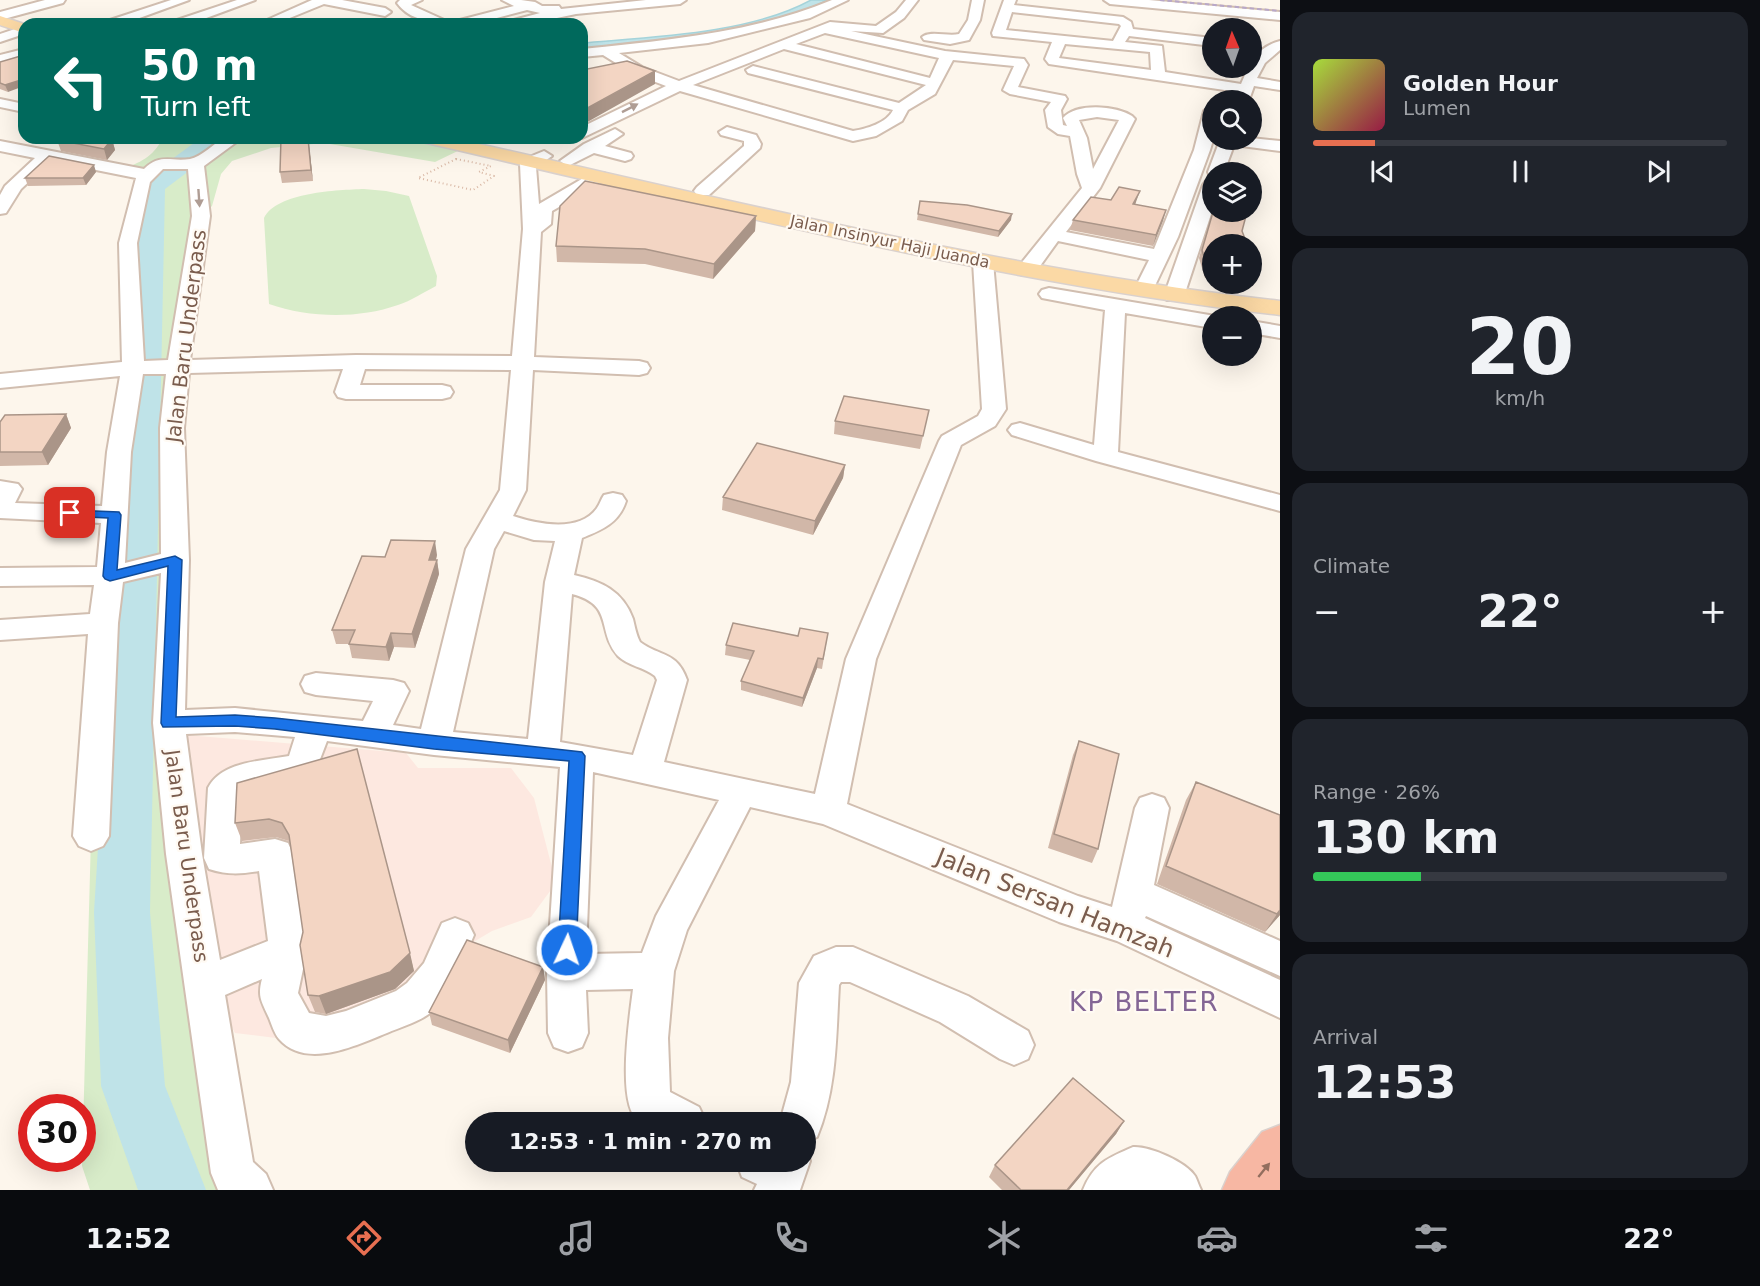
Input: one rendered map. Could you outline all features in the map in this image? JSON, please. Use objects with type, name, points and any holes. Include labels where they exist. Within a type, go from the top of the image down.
[{"type":"highway","points":[[1248,1190],[1280,1150]]},
{"type":"main road","points":[[0,18],[18,26]]},
{"type":"main road","points":[[490,144],[563,151]]},
{"type":"main road","points":[[509,144],[563,151]]},
{"type":"main road","name":"Jalan Insinyur Haji Juanda","points":[[563,151],[780,214],[983,262],[1030,268]]},
{"type":"main road","name":"Jalan Insinyur Haji Juanda","points":[[563,151],[598,177],[627,171],[706,189],[780,214]]},
{"type":"main road","name":"Jalan Insinyur Haji Juanda","points":[[916,245],[1145,288],[1280,308]]},
{"type":"street","points":[[0,18],[59,0]]},
{"type":"street","points":[[129,18],[183,0]]},
{"type":"street","points":[[196,18],[249,0]]},
{"type":"street","points":[[279,18],[319,0],[385,12]]},
{"type":"street","points":[[416,0],[403,3],[408,9],[431,18]]},
{"type":"street","points":[[508,0],[544,10],[604,0]]},
{"type":"street","points":[[482,18],[550,0]]},
{"type":"street","points":[[536,18],[615,6],[680,0]]},
{"type":"street","points":[[588,53],[708,39],[806,15],[842,0]]},
{"type":"street","points":[[878,30],[900,15],[912,0]]},
{"type":"street","points":[[588,140],[696,92],[800,50],[837,25],[951,40],[961,38],[974,20],[978,0]]},
{"type":"street","points":[[1110,0],[1158,4],[1225,3],[1280,6]]},
{"type":"street","points":[[1225,3],[1280,16]]},
{"type":"street","points":[[1225,3],[1232,18]]},
{"type":"street","points":[[1131,32],[1127,24],[1120,20],[1009,4],[997,33],[1157,49],[1158,75]]},
{"type":"street","points":[[1116,45],[1149,19],[1156,17],[1158,4]]},
{"type":"street","points":[[588,39],[687,30],[783,7]]},
{"type":"street","points":[[302,9],[326,15]]},
{"type":"street","points":[[342,17],[353,18]]},
{"type":"street","points":[[687,30],[708,39]]},
{"type":"street","points":[[0,38],[18,31]]},
{"type":"street","points":[[588,129],[643,101],[679,86],[783,45],[827,31],[945,55],[1019,62],[1021,65],[1010,90],[1060,99],[1053,110],[1056,127],[1064,131],[1077,132]]},
{"type":"street","points":[[1131,32],[1202,41]]},
{"type":"street","points":[[1060,40],[1052,59],[1054,61],[1224,86],[1247,88],[1280,86]]},
{"type":"street","points":[[1262,44],[1277,42]]},
{"type":"street","points":[[1247,88],[1260,58],[1277,42]]},
{"type":"street","points":[[783,45],[934,83]]},
{"type":"street","points":[[608,52],[630,65],[696,92],[853,136],[870,133],[897,118],[901,108],[925,94],[946,61],[945,55]]},
{"type":"street","points":[[611,70],[668,52]]},
{"type":"street","points":[[0,59],[18,54]]},
{"type":"street","points":[[753,70],[901,108]]},
{"type":"street","points":[[1214,78],[1247,88]]},
{"type":"street","points":[[1222,90],[1224,86]]},
{"type":"street","points":[[0,103],[18,107]]},
{"type":"street","points":[[1030,268],[1091,189],[1127,119],[1103,113],[1076,114],[1071,120],[1077,132],[1085,174],[1091,189]]},
{"type":"street","points":[[706,189],[753,148],[750,138],[727,132]]},
{"type":"street","points":[[0,146],[47,156],[154,169],[196,164],[225,144]]},
{"type":"street","points":[[434,743],[480,549],[513,490],[532,229],[527,168],[579,144]]},
{"type":"street","points":[[1262,144],[1280,146]]},
{"type":"street","points":[[1145,288],[1169,237],[1202,150]]},
{"type":"street","points":[[0,209],[14,186],[47,156]]},
{"type":"street","name":"Jalan Baru Underpass","points":[[196,164],[201,216],[178,368],[172,428],[166,562],[168,723],[184,854],[233,1173],[250,1190]]},
{"type":"street","points":[[91,836],[103,623],[117,575],[114,515],[119,452],[133,368],[128,243],[138,192],[142,182],[154,169]]},
{"type":"street","points":[[532,229],[542,224],[543,209],[598,177]]},
{"type":"street","points":[[1174,293],[1202,213]]},
{"type":"street","points":[[1054,235],[1159,256]]},
{"type":"street","points":[[828,811],[861,659],[951,441],[987,421],[994,409],[983,262]]},
{"type":"street","points":[[1049,294],[1202,320]]},
{"type":"street","points":[[1105,456],[1115,307]]},
{"type":"street","points":[[1262,329],[1280,332]]},
{"type":"street","points":[[356,362],[346,392],[442,392]]},
{"type":"street","points":[[0,381],[133,368],[356,362],[521,363],[639,368]]},
{"type":"street","points":[[1020,430],[1280,504]]},
{"type":"street","points":[[0,489],[9,489],[0,509],[114,515]]},
{"type":"street","points":[[496,519],[534,532],[570,533],[603,517],[610,510],[613,501]]},
{"type":"street","points":[[568,1033],[560,754],[559,582],[570,533]]},
{"type":"street","points":[[0,577],[117,575],[166,562]]},
{"type":"street","points":[[559,582],[575,584],[605,598],[615,611],[627,648],[663,665],[671,674],[672,680],[645,770]]},
{"type":"street","points":[[0,630],[103,623]]},
{"type":"street","points":[[316,684],[393,691],[372,735]]},
{"type":"street","name":"Jalan Sersan Hamzah","points":[[168,723],[235,720],[315,727],[434,743],[560,754],[645,770],[828,811],[1072,910],[1130,911],[1280,999]]},
{"type":"street","points":[[315,727],[302,766],[236,780],[225,788],[222,858],[231,860],[275,854],[288,950],[278,993],[291,1023],[299,1031],[326,1035],[348,1030],[396,1011],[421,996],[438,975],[455,935]]},
{"type":"street","points":[[666,1112],[651,1104],[647,1058],[656,971],[669,928],[741,791]]},
{"type":"street","points":[[1152,808],[1130,911],[1280,959]]},
{"type":"street","points":[[204,985],[288,950]]},
{"type":"street","points":[[804,1112],[812,1082],[819,984],[823,972],[829,966],[844,964],[854,966],[954,1009],[1014,1045]]},
{"type":"street","points":[[566,972],[656,971]]},
{"type":"street","points":[[1106,1190],[1119,1176],[1134,1167],[1153,1171],[1178,1190]]},
{"type":"path","points":[[456,159],[491,166],[479,172],[494,176],[473,190],[418,178],[456,159]]},
{"type":"shaded area","points":[[186,735],[406,753],[418,768],[511,768],[534,798],[556,883],[531,917],[492,931],[465,947],[431,1004],[357,1048],[235,1033],[226,1016],[212,964]]},
{"type":"green space","points":[[159,144],[313,144],[271,148],[232,161],[221,174],[212,206],[201,216],[178,367],[169,723],[250,1190],[90,1190],[84,1172],[96,1172],[96,1094],[84,1094],[91,836],[114,515],[128,243],[148,175],[120,170],[145,158]]},
{"type":"green space","points":[[330,144],[453,144],[466,147],[435,162]]},
{"type":"green space","points":[[364,189],[409,196],[437,276],[436,286],[398,305],[383,310],[350,315],[300,312],[269,304],[264,218],[271,209],[281,203],[309,194]]},
{"type":"water","points":[[811,0],[827,0],[795,13],[727,31],[588,47],[588,43],[668,36],[729,27],[786,11]]},
{"type":"building","points":[[18,57],[18,81],[5,85],[0,83],[0,62]]},
{"type":"building","points":[[627,61],[655,71],[588,108],[588,69]]},
{"type":"building","points":[[78,144],[108,144],[104,149]]},
{"type":"building","points":[[281,144],[309,144],[311,170],[280,172]]},
{"type":"building","points":[[49,156],[94,165],[83,178],[25,178]]},
{"type":"building","points":[[585,181],[756,216],[714,264],[645,249],[556,246],[560,206]]},
{"type":"building","points":[[1119,187],[1140,191],[1133,204],[1166,210],[1156,235],[1073,220],[1091,197],[1111,200]]},
{"type":"building","points":[[920,201],[967,205],[1012,214],[999,231],[918,214]]},
{"type":"building","points":[[1210,222],[1244,222],[1243,234],[1207,234]]},
{"type":"building","points":[[844,396],[929,410],[923,436],[835,421]]},
{"type":"building","points":[[66,414],[42,452],[0,452],[0,422],[5,415]]},
{"type":"building","points":[[757,443],[845,465],[815,521],[723,497]]},
{"type":"building","points":[[391,540],[435,541],[429,560],[437,560],[412,634],[391,633],[386,647],[349,644],[355,630],[332,630],[362,556],[385,557]]},
{"type":"building","points":[[733,623],[798,636],[800,628],[828,633],[823,659],[818,658],[803,698],[741,681],[754,651],[726,645]]},
{"type":"building","points":[[1079,741],[1119,754],[1098,849],[1054,834]]},
{"type":"building","points":[[357,749],[410,953],[390,972],[319,996],[308,995],[300,945],[303,932],[289,835],[282,823],[269,819],[235,823],[237,783]]},
{"type":"building","points":[[1196,782],[1280,815],[1280,910],[1277,914],[1166,866]]},
{"type":"building","points":[[467,940],[543,967],[508,1040],[429,1012]]},
{"type":"building","points":[[1073,1078],[1124,1121],[1067,1190],[1021,1190],[995,1165]]},
{"type":"waterway","points":[[172,1190],[133,1086],[122,912],[152,186],[209,144]]},
{"type":"railway","points":[[1160,0],[1280,11]]},
{"type":"district","name":"KP BELTER","points":[[1144,1002]]},
{"type":"route","points":[[70,513],[114,515],[110,576],[175,560],[168,723],[235,720],[315,727],[434,743],[577,756],[567,950]]}]
